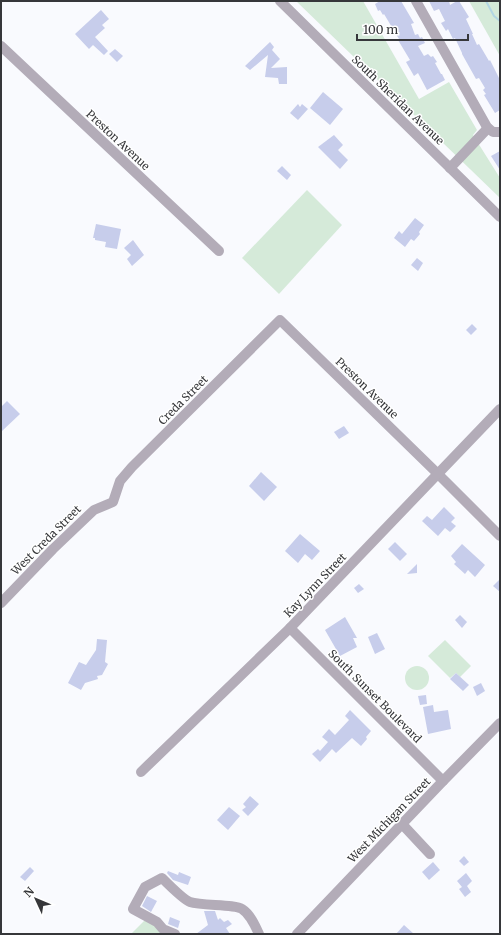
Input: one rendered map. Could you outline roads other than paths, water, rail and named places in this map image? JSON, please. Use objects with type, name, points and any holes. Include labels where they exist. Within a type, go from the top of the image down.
[{"type":"street","name":"South Sheridan Avenue","points":[[280,1],[500,217]]},
{"type":"street","points":[[416,1],[494,132],[450,168]]},
{"type":"street","name":"Preston Avenue","points":[[1,46],[220,251]]},
{"type":"street","name":"Preston Avenue","points":[[280,320],[500,536]]},
{"type":"street","name":"Creda Street","points":[[113,502],[120,481],[132,467],[280,320]]},
{"type":"street","name":"Kay Lynn Street","points":[[141,772],[290,628],[500,409]]},
{"type":"street","name":"West Creda Street","points":[[1,603],[53,549],[94,510],[113,502]]},
{"type":"street","name":"South Sunset Boulevard","points":[[290,628],[443,781]]},
{"type":"street","name":"West Michigan Street","points":[[297,934],[500,723]]},
{"type":"street","points":[[402,824],[430,854]]},
{"type":"street","points":[[175,934],[163,929],[157,922],[133,909],[145,887],[162,878],[189,902],[241,908],[256,926],[259,934]]},
{"type":"waterway","points":[[486,1],[494,16],[500,21]]}]
